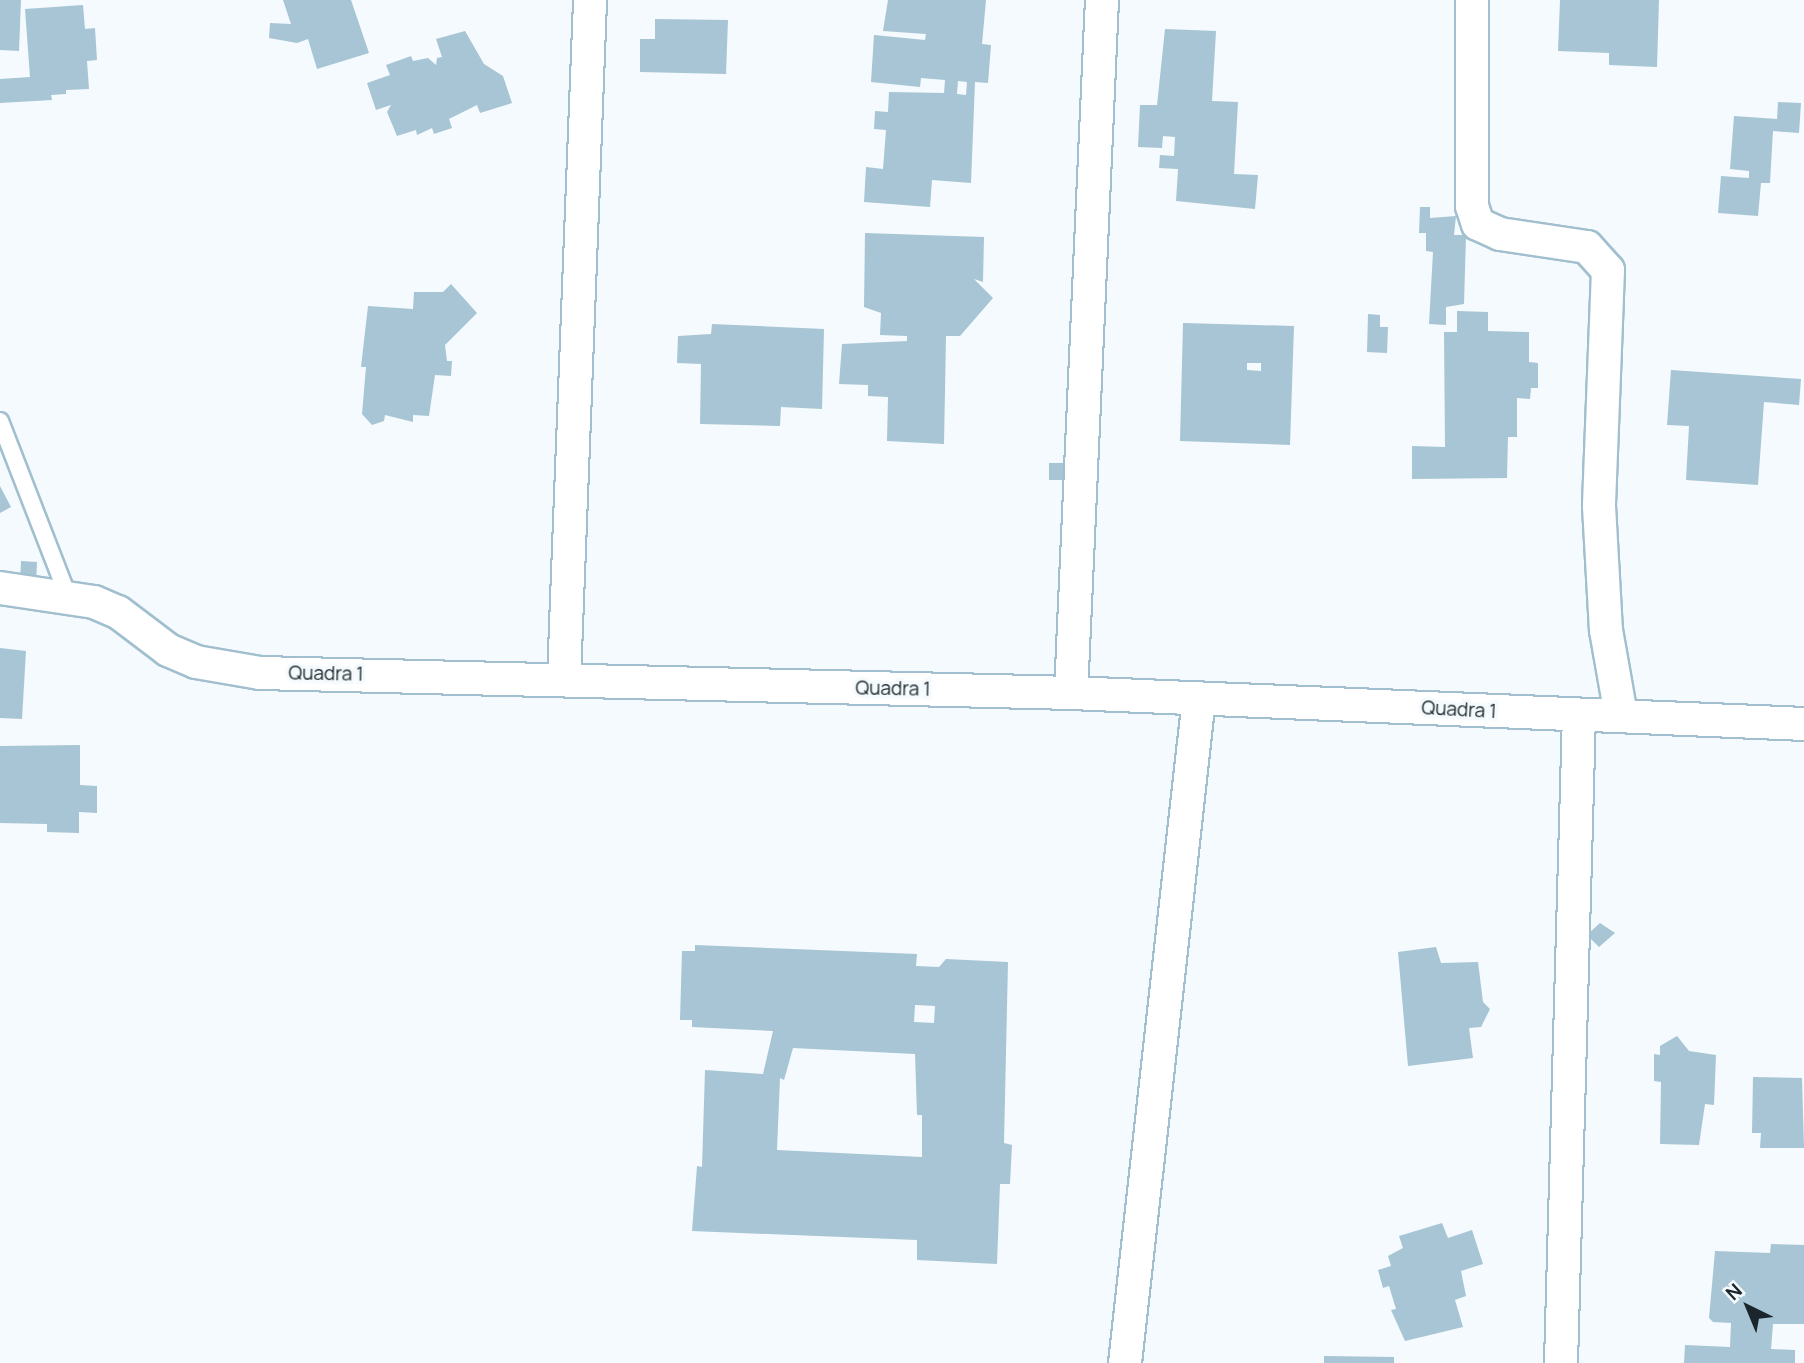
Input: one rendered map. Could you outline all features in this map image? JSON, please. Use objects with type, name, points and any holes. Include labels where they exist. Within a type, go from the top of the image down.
[{"type":"street","points":[[564,678],[590,0]]},
{"type":"street","points":[[1071,694],[1102,0]]},
{"type":"street","points":[[1472,0],[1472,206],[1478,224],[1500,234],[1587,247],[1608,270],[1599,506],[1606,630],[1621,715]]},
{"type":"street","name":"Quadra 1","points":[[0,588],[107,606],[167,650],[223,668],[1199,698],[1579,716],[1621,715],[1804,723]]},
{"type":"street","points":[[1125,1363],[1199,698]]},
{"type":"street","points":[[1561,1363],[1579,716]]},
{"type":"lane","points":[[0,421],[69,599]]},
{"type":"building","points":[[0,0],[21,0],[19,51],[0,50]]},
{"type":"building","points":[[283,0],[351,0],[369,53],[317,69],[308,39],[297,43],[269,38],[270,23],[291,24]]},
{"type":"building","points":[[888,0],[986,0],[982,44],[991,45],[988,83],[975,82],[971,183],[932,180],[930,207],[864,202],[866,167],[883,169],[886,130],[874,129],[875,111],[888,112],[889,92],[944,93],[945,80],[921,78],[920,87],[871,82],[874,35],[925,40],[926,34],[883,31]],"holes":[[[958,81],[967,82],[966,95],[957,94]]]},
{"type":"building","points":[[1560,0],[1659,0],[1657,67],[1609,65],[1609,53],[1558,51]]},
{"type":"building","points":[[83,5],[85,29],[95,28],[97,60],[87,61],[89,89],[66,90],[66,94],[51,95],[52,100],[0,103],[0,79],[30,77],[25,9]]},
{"type":"building","points":[[655,19],[728,20],[726,74],[640,72],[640,39],[655,39]]},
{"type":"building","points":[[1165,29],[1216,31],[1212,101],[1238,102],[1234,174],[1258,175],[1255,209],[1176,201],[1178,169],[1159,168],[1160,155],[1174,156],[1175,137],[1163,136],[1162,148],[1138,147],[1140,105],[1157,105]]},
{"type":"building","points":[[465,31],[484,64],[503,76],[512,103],[480,113],[477,105],[449,119],[452,128],[434,134],[432,128],[417,135],[416,130],[397,136],[387,112],[391,105],[376,110],[367,83],[390,75],[386,65],[411,56],[413,61],[428,58],[436,65],[437,58],[442,57],[436,39]]},
{"type":"building","points":[[1778,102],[1801,103],[1799,133],[1773,131],[1770,183],[1761,183],[1758,216],[1718,213],[1721,176],[1749,178],[1749,171],[1730,169],[1734,116],[1777,119]]},
{"type":"building","points":[[1420,207],[1430,207],[1430,218],[1456,216],[1454,235],[1466,235],[1464,304],[1446,307],[1446,325],[1429,324],[1433,252],[1426,251],[1426,233],[1419,233]]},
{"type":"building","points":[[865,233],[984,237],[983,282],[974,279],[993,298],[960,336],[946,336],[944,444],[887,441],[888,397],[868,396],[868,385],[839,384],[842,344],[907,341],[907,336],[880,335],[881,313],[864,307]]},
{"type":"building","points":[[451,284],[477,313],[445,345],[447,361],[452,361],[451,376],[435,375],[429,416],[413,415],[413,422],[385,415],[384,421],[372,425],[362,414],[366,367],[361,367],[368,306],[413,309],[414,292],[443,292]]},
{"type":"building","points":[[1457,311],[1488,312],[1488,331],[1529,332],[1529,362],[1538,363],[1538,388],[1531,388],[1530,399],[1517,398],[1517,437],[1508,437],[1507,478],[1412,479],[1412,446],[1445,447],[1444,332],[1457,332]]},
{"type":"building","points":[[1368,314],[1380,315],[1380,327],[1388,327],[1387,353],[1367,352]]},
{"type":"building","points":[[1183,323],[1294,326],[1290,445],[1180,441]],"holes":[[[1247,363],[1261,363],[1261,371],[1247,370]]]},
{"type":"building","points":[[712,324],[824,329],[822,409],[781,407],[780,426],[700,424],[701,364],[677,363],[678,336],[711,334]]},
{"type":"building","points":[[1671,370],[1801,379],[1799,405],[1764,402],[1758,485],[1686,480],[1689,426],[1667,425]]},
{"type":"building","points":[[1049,463],[1069,463],[1069,480],[1049,480]]},
{"type":"building","points":[[0,486],[11,507],[0,513]]},
{"type":"building","points":[[21,561],[37,562],[35,608],[19,607]]},
{"type":"building","points":[[0,648],[26,651],[22,719],[0,718]]},
{"type":"building","points":[[80,745],[80,785],[97,786],[97,813],[79,812],[79,833],[47,832],[47,824],[0,823],[0,746]]},
{"type":"building","points":[[1600,923],[1615,933],[1599,947],[1587,935]]},
{"type":"building","points":[[695,945],[917,954],[916,966],[939,967],[946,959],[1008,962],[1004,1143],[1012,1145],[1010,1184],[1000,1184],[997,1264],[917,1260],[917,1240],[692,1231],[697,1166],[702,1167],[705,1070],[763,1074],[773,1031],[692,1027],[692,1020],[680,1020],[682,951],[695,951]],"holes":[[[915,1005],[935,1006],[934,1023],[914,1022]],[[793,1048],[915,1054],[917,1115],[922,1115],[922,1157],[777,1150],[780,1078],[784,1080]]]},
{"type":"building","points":[[1436,947],[1441,963],[1478,962],[1483,1002],[1490,1009],[1481,1027],[1469,1028],[1473,1058],[1408,1066],[1398,952]]},
{"type":"building","points":[[1677,1036],[1689,1051],[1716,1055],[1714,1105],[1705,1104],[1699,1145],[1660,1144],[1661,1082],[1654,1081],[1654,1054],[1660,1055],[1660,1046]]},
{"type":"building","points":[[1753,1077],[1802,1078],[1804,1148],[1760,1148],[1761,1133],[1752,1133]]},
{"type":"building","points":[[1442,1223],[1448,1238],[1472,1230],[1483,1264],[1461,1271],[1466,1296],[1455,1300],[1463,1327],[1405,1341],[1391,1310],[1396,1309],[1389,1286],[1383,1288],[1378,1270],[1391,1266],[1388,1256],[1403,1248],[1399,1236]]},
{"type":"building","points":[[1771,1244],[1804,1245],[1804,1324],[1773,1324],[1771,1349],[1795,1350],[1795,1363],[1684,1363],[1685,1345],[1730,1347],[1731,1323],[1713,1322],[1709,1318],[1715,1251],[1770,1253]]},
{"type":"building","points":[[1324,1356],[1394,1357],[1394,1363],[1324,1363]]}]
